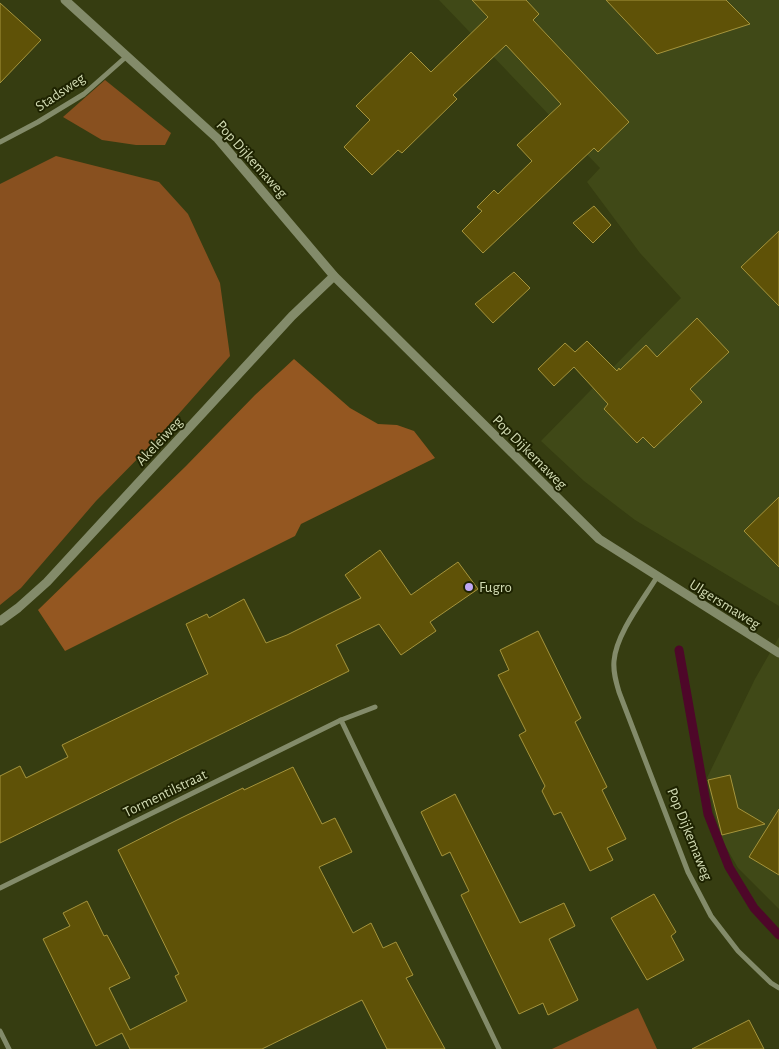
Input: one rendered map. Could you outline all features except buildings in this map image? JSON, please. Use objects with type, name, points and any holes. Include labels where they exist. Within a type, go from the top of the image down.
[{"type":"street","name":"Pop Dijkemaweg","points":[[65,0],[218,139],[334,276],[599,539],[657,577],[619,638],[614,662],[614,677],[688,872],[711,916],[738,950],[771,983],[779,988]]},
{"type":"street","name":"Stadsweg","points":[[0,142],[84,94],[128,56]]},
{"type":"street","name":"Akeleiweg","points":[[0,620],[18,608],[47,582],[292,316],[334,276]]},
{"type":"street","name":"Ulgersmaweg","points":[[657,577],[779,654]]},
{"type":"street","name":"Tormentilstraat","points":[[0,888],[340,720],[375,707]]},
{"type":"street","points":[[340,720],[500,1049]]},
{"type":"street","points":[[0,1031],[9,1049]]},
{"type":"shaded area","points":[[439,0],[779,0],[779,606],[635,520],[584,481],[541,441],[681,298],[640,253],[587,182],[600,168]]},
{"type":"shaded area","points":[[105,80],[171,133],[165,145],[136,145],[102,140],[63,117]]},
{"type":"shaded area","points":[[56,156],[159,182],[188,214],[220,283],[230,356],[152,444],[96,501],[21,588],[0,605],[0,184]]},
{"type":"shaded area","points":[[294,359],[350,408],[378,424],[397,425],[414,431],[435,458],[301,524],[295,536],[65,651],[38,610],[186,466],[255,395]]},
{"type":"shaded area","points":[[779,637],[779,909],[738,868],[723,842],[714,813],[707,778],[755,679]]},
{"type":"shaded area","points":[[638,1008],[657,1049],[552,1049]]},
{"type":"waterway","points":[[679,650],[708,814],[729,867],[754,908],[779,935]]},
{"type":"place","name":"Fugro","points":[[469,587]]}]
